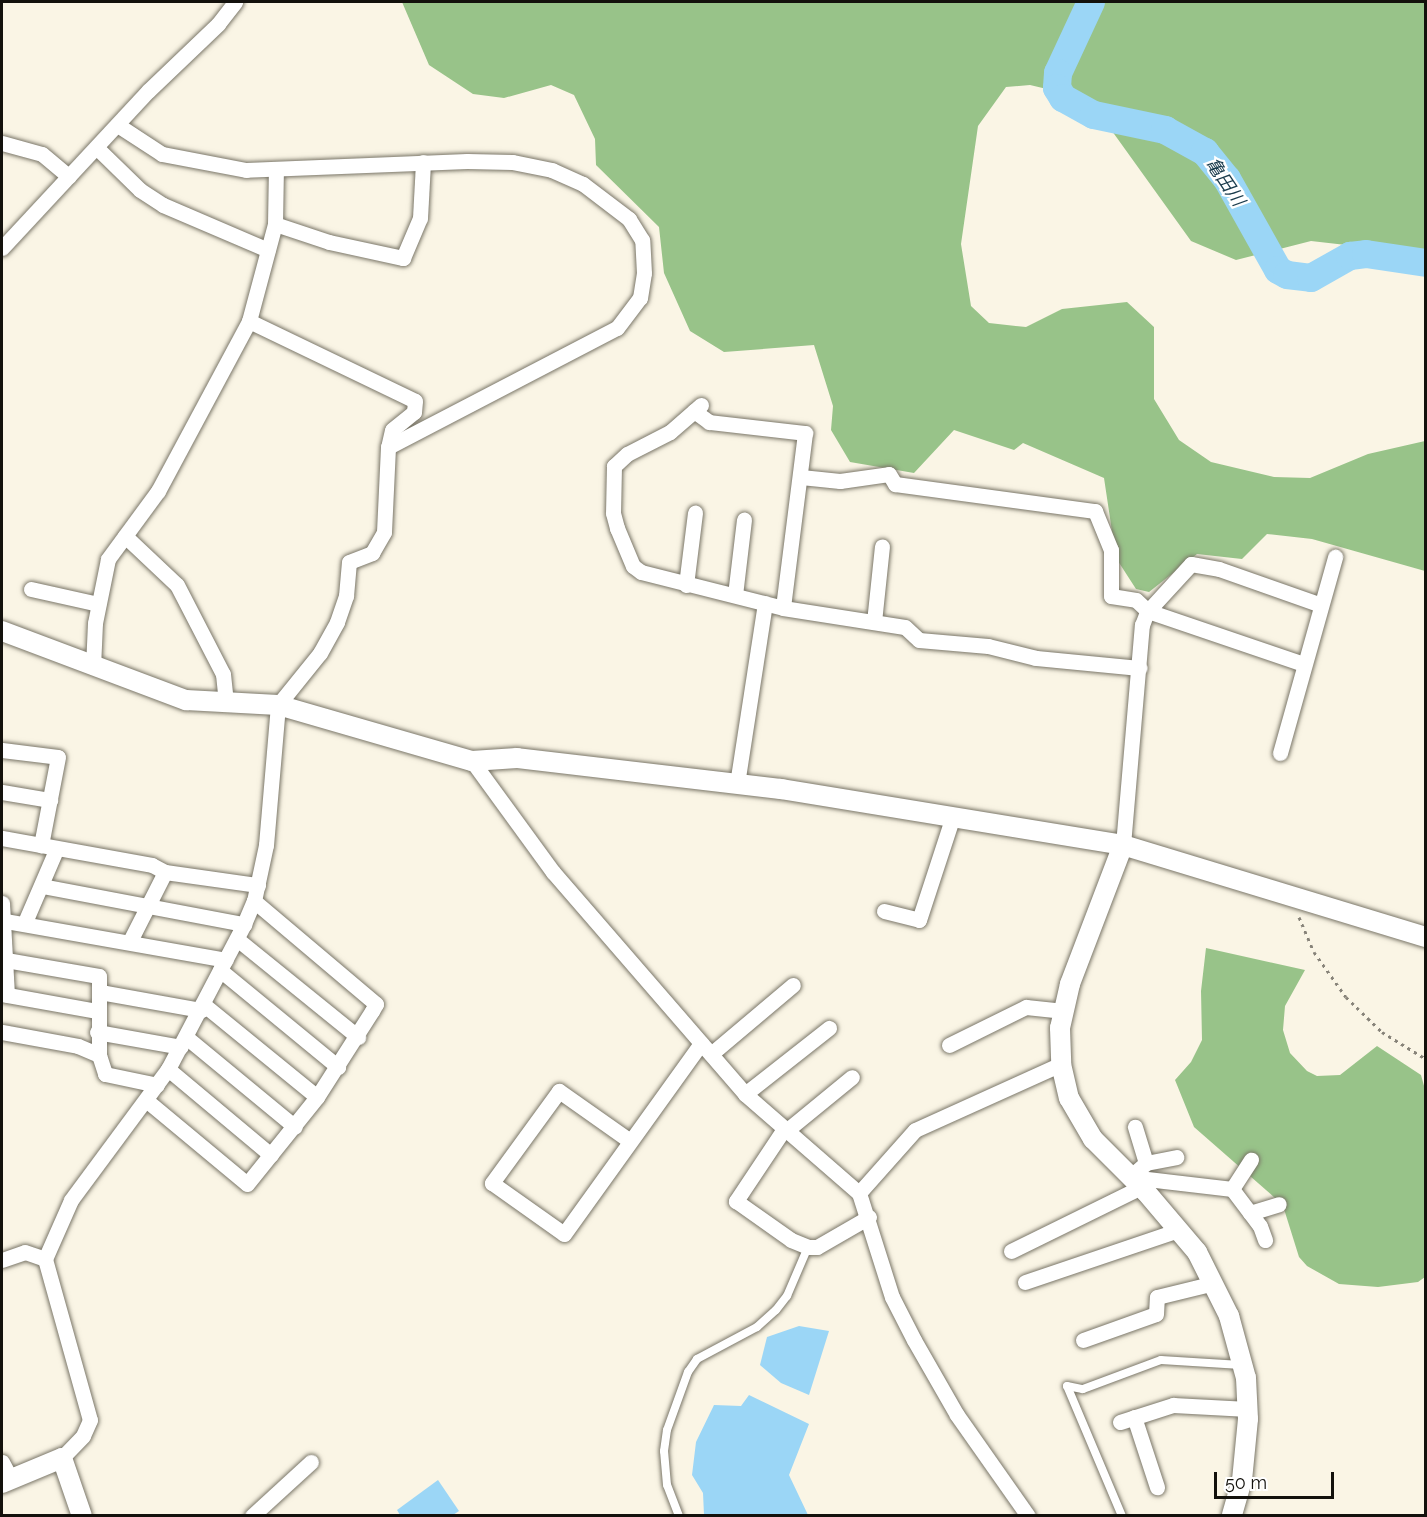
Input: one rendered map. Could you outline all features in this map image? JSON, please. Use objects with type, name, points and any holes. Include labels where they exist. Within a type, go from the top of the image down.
[{"type":"street","points":[[2,248],[119,126],[156,83],[218,24],[235,2]]},
{"type":"street","points":[[119,126],[162,154],[246,170],[423,162],[512,162],[571,178],[618,208],[638,230],[644,253],[640,298],[617,328],[388,447]]},
{"type":"street","points":[[2,143],[42,154],[69,177]]},
{"type":"street","points":[[97,148],[140,190],[164,205],[268,250]]},
{"type":"street","points":[[275,224],[328,242],[403,258],[420,218],[423,162]]},
{"type":"street","points":[[93,667],[98,604],[108,559],[188,441],[249,321],[275,224],[276,169]]},
{"type":"street","points":[[5,1475],[62,1458],[82,1436],[90,1420],[45,1259],[71,1200],[168,1069],[244,924],[254,901],[268,829],[278,705],[321,653],[337,622],[346,596],[349,562],[372,553],[384,532],[388,447],[392,430],[414,412],[415,401],[249,321]]},
{"type":"street","points":[[783,608],[805,433],[709,422],[697,408],[656,441],[616,462],[613,474],[613,513],[633,566],[653,578],[735,595],[783,608],[905,627],[919,640],[988,646],[1036,658],[1140,668]]},
{"type":"street","points":[[801,477],[840,481],[889,474],[895,484],[1095,511],[1111,550],[1111,596],[1136,600],[1148,611],[1304,664]]},
{"type":"street","points":[[686,585],[695,513]]},
{"type":"street","points":[[735,595],[744,520]]},
{"type":"street","points":[[125,536],[177,585],[223,674],[226,702]]},
{"type":"street","points":[[874,622],[882,546]]},
{"type":"street","points":[[1280,753],[1335,557]]},
{"type":"street","points":[[1232,1515],[1242,1480],[1248,1409],[1242,1365],[1229,1316],[1214,1283],[1179,1230],[1093,1139],[1076,1112],[1061,1064],[1064,1011],[1123,845],[1142,625],[1148,611],[1191,564],[1219,569],[1321,605]]},
{"type":"street","points":[[31,589],[98,604]]},
{"type":"street","points":[[737,784],[765,603]]},
{"type":"street","points":[[2,631],[186,700],[278,705],[472,760],[517,758],[737,784],[953,816],[1123,845],[1425,937]]},
{"type":"street","points":[[2,750],[58,757],[41,845]]},
{"type":"street","points":[[472,760],[554,872],[745,1095],[859,1193],[869,1217],[892,1298],[928,1366],[1028,1515]]},
{"type":"street","points":[[2,792],[50,801]]},
{"type":"street","points":[[884,911],[919,920],[953,816]]},
{"type":"street","points":[[2,838],[56,850],[152,865],[165,872],[258,885]]},
{"type":"street","points":[[25,922],[56,850]]},
{"type":"street","points":[[130,941],[165,872]]},
{"type":"street","points":[[42,886],[244,924]]},
{"type":"street","points":[[146,1100],[248,1184],[317,1097],[358,1037],[376,1004],[254,901]]},
{"type":"street","points":[[97,1011],[4,995],[3,910],[25,922],[130,941],[223,965],[338,1067]]},
{"type":"street","points":[[237,939],[358,1037]]},
{"type":"street","points":[[4,952],[99,976],[97,1032],[99,1055],[105,1074],[157,1085]]},
{"type":"street","points":[[630,1141],[559,1091],[492,1183],[564,1234],[630,1141],[706,1048],[793,985]]},
{"type":"street","points":[[100,992],[202,1007],[317,1097]]},
{"type":"street","points":[[949,1045],[1026,1007],[1064,1011]]},
{"type":"street","points":[[745,1095],[829,1028]]},
{"type":"street","points":[[2,1032],[78,1046],[99,1055]]},
{"type":"street","points":[[97,1032],[183,1042],[295,1127]]},
{"type":"street","points":[[859,1193],[915,1131],[1061,1064]]},
{"type":"street","points":[[168,1069],[271,1155]]},
{"type":"street","points":[[852,1077],[785,1130],[736,1201],[791,1240],[808,1247],[817,1247],[869,1217]]},
{"type":"street","points":[[1011,1251],[1136,1182],[1146,1163],[1135,1127]]},
{"type":"street","points":[[1146,1163],[1176,1157]]},
{"type":"street","points":[[1232,1190],[1251,1160]]},
{"type":"street","points":[[1136,1182],[1232,1190],[1250,1213],[1265,1240]]},
{"type":"street","points":[[1250,1213],[1279,1204]]},
{"type":"street","points":[[1025,1282],[1179,1230]]},
{"type":"street","points":[[2,1260],[25,1252],[45,1259]]},
{"type":"street","points":[[1083,1340],[1156,1314],[1157,1297],[1214,1283]]},
{"type":"street","points":[[1157,1487],[1127,1420],[1173,1405],[1248,1409]]},
{"type":"street","points":[[62,1458],[82,1515]]},
{"type":"street","points":[[252,1515],[311,1462]]},
{"type":"lane","points":[[679,1515],[667,1485],[664,1451],[667,1430],[688,1372],[697,1359],[757,1327],[776,1310],[787,1296],[808,1247]]},
{"type":"lane","points":[[1122,1515],[1067,1386],[1083,1389],[1161,1360],[1215,1361],[1227,1367],[1242,1365]]},
{"type":"path","points":[[1297,898],[1299,920],[1314,952],[1346,997],[1382,1032],[1425,1059]]},
{"type":"green space","points":[[402,2],[1425,2],[1425,254],[1311,241],[1236,260],[1191,241],[1089,99],[1030,85],[1006,87],[978,126],[961,244],[971,306],[989,323],[1026,327],[1062,309],[1127,302],[1154,327],[1154,399],[1179,440],[1211,462],[1274,477],[1310,478],[1368,454],[1425,441],[1425,571],[1312,539],[1267,534],[1242,559],[1197,554],[1149,592],[1136,589],[1116,558],[1104,478],[1023,443],[1014,450],[954,430],[914,473],[850,462],[831,430],[833,406],[814,345],[724,352],[690,331],[664,273],[659,227],[596,165],[595,139],[574,95],[551,85],[504,98],[473,94],[429,65]]},
{"type":"green space","points":[[1206,948],[1305,970],[1285,1006],[1283,1030],[1290,1053],[1307,1071],[1317,1076],[1340,1075],[1377,1046],[1421,1075],[1426,1093],[1425,1277],[1418,1282],[1378,1287],[1339,1284],[1307,1266],[1299,1257],[1284,1209],[1275,1198],[1194,1127],[1175,1080],[1191,1062],[1202,1040],[1201,991]]},
{"type":"water","points":[[799,1326],[829,1331],[809,1395],[781,1383],[760,1365],[767,1337]]},
{"type":"water","points":[[749,1395],[809,1424],[789,1475],[808,1515],[704,1515],[703,1493],[692,1475],[696,1442],[714,1405],[741,1406]]},
{"type":"water","points":[[438,1480],[459,1511],[453,1515],[400,1515],[397,1510]]},
{"type":"waterway","name":"亀田川","points":[[1091,2],[1058,73],[1057,88],[1063,98],[1094,115],[1165,130],[1205,152],[1227,179],[1278,270],[1287,275],[1311,278],[1350,256],[1366,254],[1426,263]]}]
